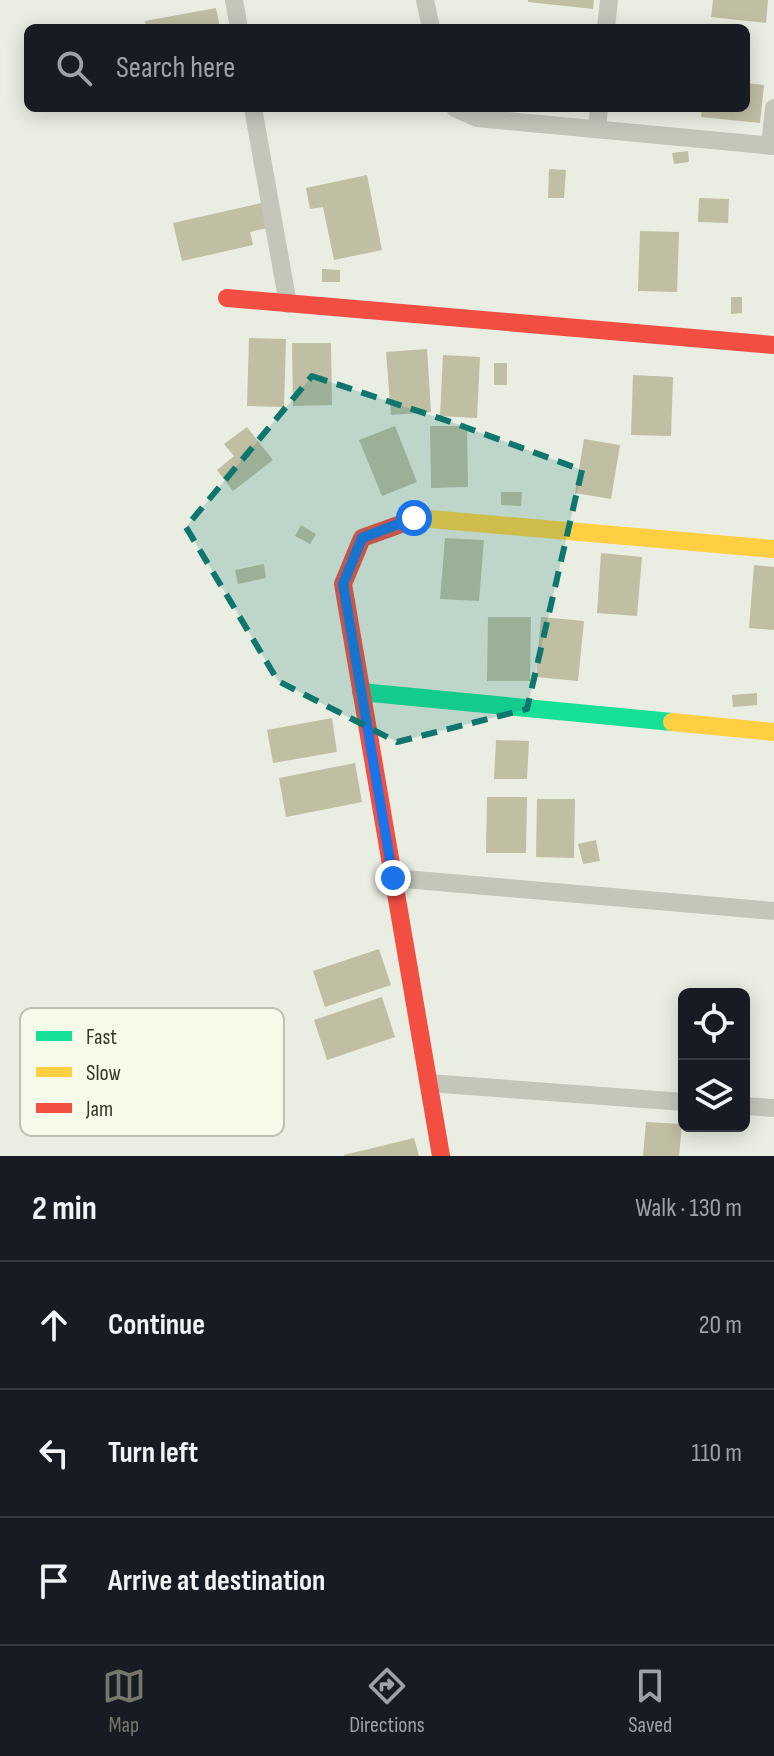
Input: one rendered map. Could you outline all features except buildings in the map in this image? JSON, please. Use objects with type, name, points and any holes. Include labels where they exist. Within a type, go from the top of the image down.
[{"type":"street","points":[[234,0],[238,24]]},
{"type":"street","points":[[425,0],[430,24]]},
{"type":"street","points":[[606,24],[609,0]]},
{"type":"street","points":[[464,112],[477,118],[772,146],[774,108]]},
{"type":"street","points":[[254,112],[288,304]]},
{"type":"street","points":[[597,129],[599,112]]},
{"type":"street","points":[[227,298],[774,345]]},
{"type":"street","points":[[441,1156],[343,584],[362,538],[414,518],[774,549]]},
{"type":"street","points":[[361,692],[774,732]]},
{"type":"street","points":[[393,878],[774,911]]},
{"type":"street","points":[[428,1083],[678,1102]]},
{"type":"street","points":[[750,1106],[774,1108]]},
{"type":"highlighted area","points":[[312,376],[582,470],[527,709],[397,742],[278,681],[186,527]]},
{"type":"traffic: fast","points":[[361,692],[672,722]]},
{"type":"traffic: slow","points":[[418,518],[774,549]]},
{"type":"traffic: slow","points":[[672,722],[774,732]]},
{"type":"traffic: jam","points":[[227,298],[774,345]]},
{"type":"traffic: jam","points":[[418,518],[362,538],[343,584],[441,1156]]},
{"type":"route","points":[[393,878],[343,584],[362,538],[414,518]]}]
